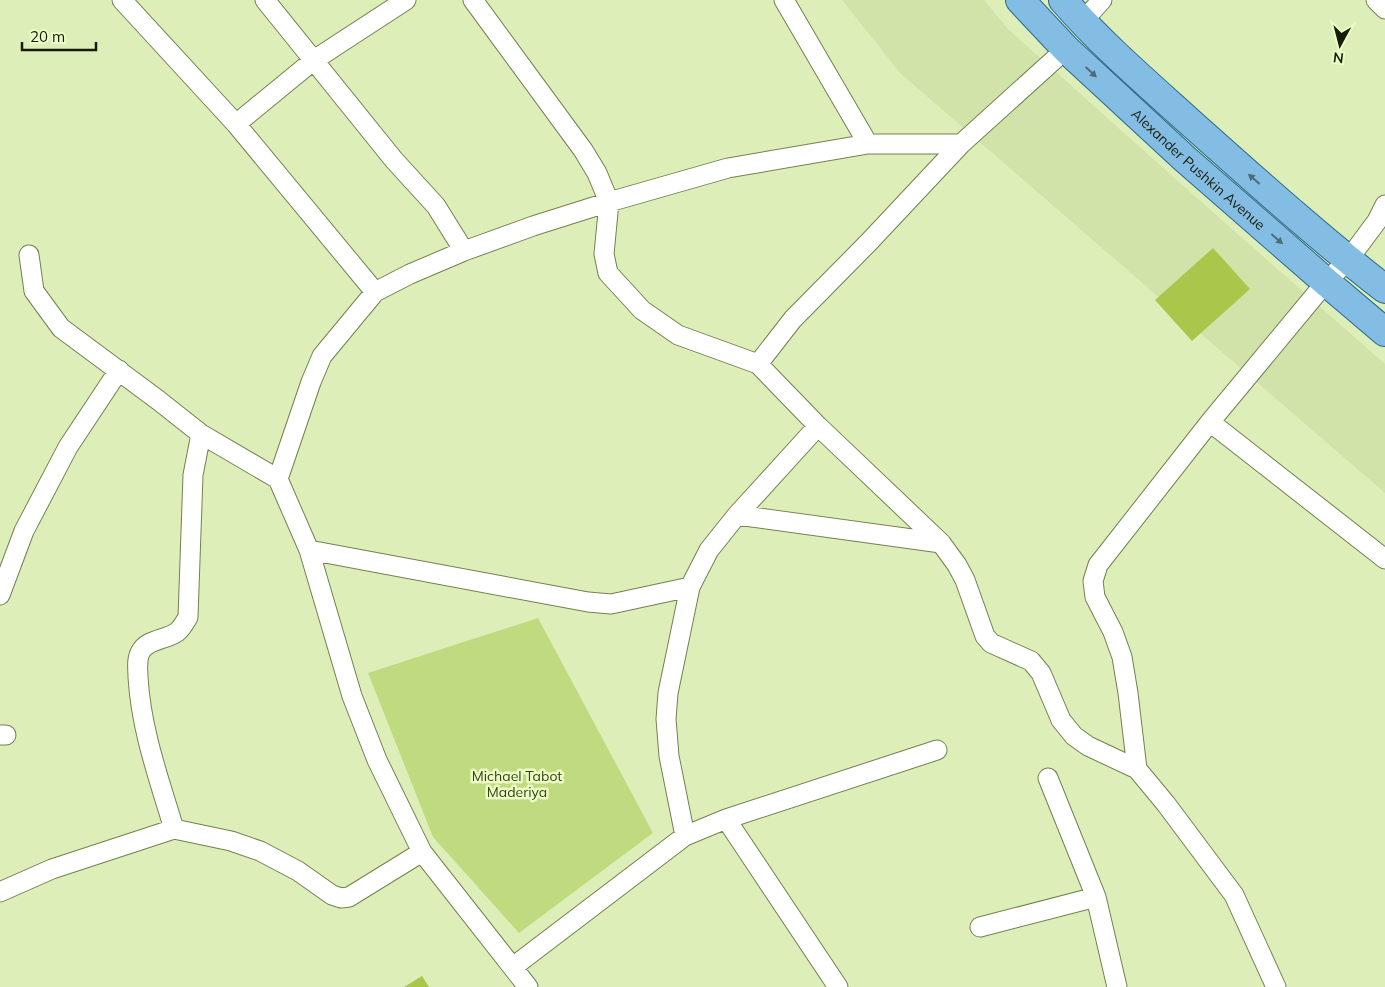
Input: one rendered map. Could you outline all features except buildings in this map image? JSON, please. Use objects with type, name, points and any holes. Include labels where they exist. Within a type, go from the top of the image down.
[{"type":"main road","name":"Alexander Pushkin Avenue","points":[[1020,0],[1066,49],[1185,159],[1385,332]]},
{"type":"main road","points":[[1063,0],[1082,22],[1222,151],[1348,260],[1385,289]]},
{"type":"street","points":[[122,0],[236,124],[374,292]]},
{"type":"street","points":[[265,0],[394,160],[436,206],[464,251]]},
{"type":"street","points":[[236,124],[314,60],[406,0]]},
{"type":"street","points":[[473,0],[583,150],[597,173],[609,202],[604,254],[608,273],[642,310],[678,335],[758,364],[818,426],[941,543],[965,580],[984,636],[992,643],[1031,662],[1041,673],[1061,720],[1074,736],[1088,746],[1137,769],[1166,804],[1234,895],[1276,987]]},
{"type":"street","points":[[784,0],[868,144]]},
{"type":"street","points":[[1082,22],[1102,0]]},
{"type":"street","points":[[1376,0],[1385,9]]},
{"type":"street","points":[[758,364],[793,319],[869,242],[961,144],[1066,49]]},
{"type":"street","points":[[278,479],[311,382],[322,356],[374,292],[410,274],[464,251],[533,226],[728,168],[868,144],[961,144]]},
{"type":"street","points":[[1137,769],[1122,657],[1095,597],[1093,581],[1098,565],[1210,422],[1326,282],[1348,260],[1377,221],[1385,205]]},
{"type":"street","points":[[29,255],[34,291],[61,328],[201,434],[278,479],[309,550],[352,696],[377,760],[422,852],[528,987]]},
{"type":"street","points":[[0,595],[24,531],[68,447],[118,370]]},
{"type":"street","points":[[1210,422],[1385,559]]},
{"type":"street","points":[[685,836],[669,756],[666,719],[668,693],[690,588],[709,550],[737,515],[818,426]]},
{"type":"street","points":[[174,829],[144,725],[137,663],[141,651],[149,643],[178,631],[188,616],[193,475],[201,434]]},
{"type":"street","points":[[737,515],[941,543]]},
{"type":"street","points":[[309,550],[588,602],[611,604],[690,588]]},
{"type":"street","points":[[513,967],[685,836],[726,819],[936,750]]},
{"type":"street","points":[[1048,778],[1096,897],[1117,987]]},
{"type":"street","points":[[726,819],[838,987]]},
{"type":"street","points":[[0,892],[52,869],[174,829],[231,841],[260,851],[298,871],[332,895],[341,898],[349,897],[422,852]]},
{"type":"street","points":[[980,926],[1096,897]]},
{"type":"shaded area","points":[[842,0],[984,0],[1008,29],[1385,364],[1385,493],[900,73]]},
{"type":"green space","name":"Michael Tabot Maderiya","points":[[538,618],[653,833],[519,933],[433,837],[368,673]]}]
